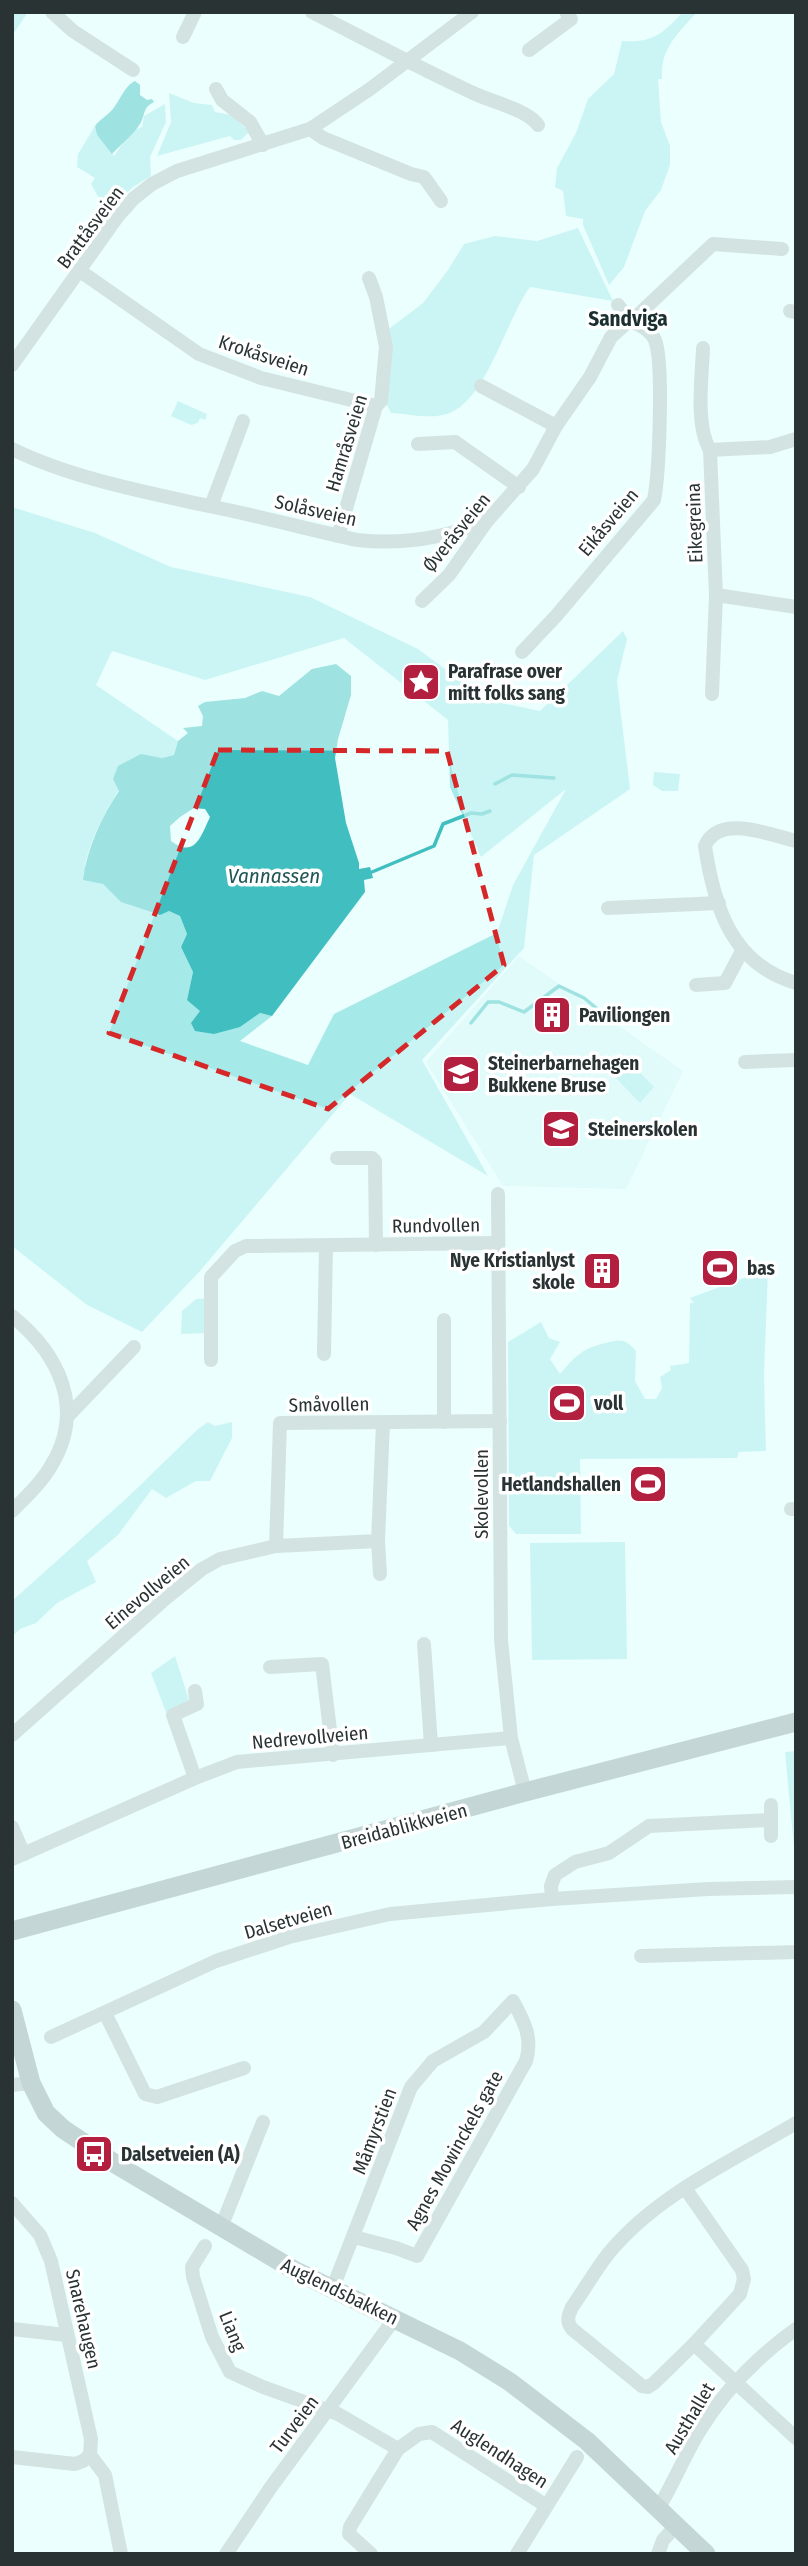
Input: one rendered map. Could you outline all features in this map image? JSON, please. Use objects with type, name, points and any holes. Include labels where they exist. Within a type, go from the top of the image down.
[{"type":"street","points":[[52,12],[73,31],[133,70]]},
{"type":"street","points":[[184,37],[195,12]]},
{"type":"street","points":[[312,12],[474,94],[520,113],[538,125]]},
{"type":"street","name":"Brattåsveien","points":[[12,365],[118,216],[152,184],[177,171],[310,128],[361,96],[472,12]]},
{"type":"street","points":[[529,50],[571,19],[566,12]]},
{"type":"street","points":[[216,89],[222,100],[250,122],[263,145]]},
{"type":"street","points":[[310,128],[323,138],[424,177],[441,201]]},
{"type":"street","name":"Øveråsveien","points":[[422,601],[464,556],[487,521],[519,487],[540,459],[556,426],[590,377],[611,337],[713,244],[782,249]]},
{"type":"street","name":"Krokåsveien","points":[[80,271],[199,354],[261,378],[376,406]]},
{"type":"street","name":"Hamråsveien","points":[[338,536],[376,406],[381,401],[387,347],[369,278]]},
{"type":"street","points":[[618,305],[630,320]]},
{"type":"street","name":"Eikåsveien","points":[[522,652],[654,500],[659,429],[656,342],[648,330],[630,320]]},
{"type":"street","name":"Eikegreina","points":[[703,348],[702,424],[704,438],[710,450],[716,595],[712,694]]},
{"type":"street","points":[[481,386],[556,426]]},
{"type":"street","points":[[211,506],[243,421]]},
{"type":"street","points":[[710,450],[770,447],[796,439]]},
{"type":"street","name":"Øveråsveien","points":[[418,444],[455,442],[519,487]]},
{"type":"street","name":"Solåsveien","points":[[12,449],[50,465],[86,475],[338,536],[378,542],[402,542],[455,533],[487,521]]},
{"type":"street","points":[[455,533],[464,556]]},
{"type":"street","points":[[716,595],[796,607]]},
{"type":"street","points":[[796,841],[729,828],[720,830],[708,839],[705,846],[719,903],[730,931],[742,951],[768,972],[796,983]]},
{"type":"street","points":[[608,908],[719,903]]},
{"type":"street","points":[[696,985],[725,983],[742,951]]},
{"type":"street","points":[[745,1062],[796,1060]]},
{"type":"street","name":"Rundvollen","points":[[337,1158],[372,1158],[375,1161],[376,1245]]},
{"type":"street","name":"Skolevollen","points":[[498,1194],[501,1640],[511,1738],[526,1792]]},
{"type":"street","name":"Rundvollen","points":[[211,1360],[211,1278],[224,1261],[246,1246],[497,1243]]},
{"type":"street","points":[[324,1354],[326,1247]]},
{"type":"street","points":[[12,1316],[37,1338],[54,1364],[64,1390],[68,1416],[53,1464],[12,1511]]},
{"type":"street","points":[[444,1320],[444,1422]]},
{"type":"street","points":[[68,1416],[134,1347]]},
{"type":"street","name":"Småvollen","points":[[276,1546],[280,1423],[500,1422]]},
{"type":"street","points":[[380,1574],[378,1541],[383,1423]]},
{"type":"street","name":"Einevollveien","points":[[12,1735],[202,1569],[230,1556],[276,1546],[378,1541]]},
{"type":"street","points":[[424,1644],[430,1745]]},
{"type":"street","points":[[270,1667],[322,1664],[333,1755]]},
{"type":"street","points":[[195,1691],[197,1704],[173,1715],[195,1778]]},
{"type":"street","name":"Breidablikkveien","points":[[12,1931],[796,1722]]},
{"type":"street","name":"Nedrevollveien","points":[[18,1856],[237,1762],[511,1738]]},
{"type":"street","points":[[552,1899],[551,1886],[555,1875],[575,1862],[608,1853],[649,1826],[771,1812],[771,1836]]},
{"type":"street","points":[[12,1827],[18,1856]]},
{"type":"street","name":"Dalsetveien","points":[[51,2037],[216,1961],[289,1937],[390,1914],[552,1899],[708,1889],[796,1887]]},
{"type":"street","points":[[641,1956],[796,1952]]},
{"type":"street","name":"Agnes Mowinckels gate","points":[[354,2237],[417,2256],[526,2061],[530,2041],[523,2018],[513,2001]]},
{"type":"street","name":"Måmyrstien","points":[[332,2290],[411,2087],[433,2061],[484,2032],[513,2001]]},
{"type":"street","name":"Auglendsbakken","points":[[12,2010],[22,2084],[63,2129],[117,2165],[294,2270],[460,2351],[521,2390],[587,2441],[706,2554]]},
{"type":"street","points":[[106,2013],[145,2094],[149,2096],[157,2097],[244,2068]]},
{"type":"street","points":[[220,2226],[263,2122]]},
{"type":"street","points":[[685,2188],[744,2278],[740,2294],[694,2344],[654,2383],[648,2387],[642,2386],[599,2353],[567,2323],[572,2307],[609,2254],[635,2227],[685,2188],[796,2123]]},
{"type":"street","name":"Snarehaugen","points":[[12,2203],[40,2235],[51,2261],[91,2439],[90,2455],[105,2474],[121,2554]]},
{"type":"street","name":"Liang","points":[[205,2246],[192,2267],[193,2277],[212,2337],[230,2372],[263,2387],[329,2409]]},
{"type":"street","name":"Turveien","points":[[226,2554],[271,2487],[395,2318]]},
{"type":"street","points":[[12,2329],[66,2335]]},
{"type":"street","name":"Austhallet","points":[[658,2509],[717,2404],[775,2344],[796,2329]]},
{"type":"street","points":[[694,2344],[796,2438]]},
{"type":"street","points":[[329,2409],[398,2449]]},
{"type":"street","name":"Auglendhagen","points":[[371,2554],[351,2538],[350,2527],[398,2449],[419,2434],[432,2432],[545,2505]]},
{"type":"street","points":[[12,2457],[75,2464],[90,2455]]},
{"type":"street","points":[[517,2554],[577,2456]]},
{"type":"street","points":[[658,2554],[663,2540],[677,2526]]},
{"type":"highlighted area","points":[[218,750],[447,751],[504,965],[328,1109],[109,1033]]},
{"type":"shaded area","points":[[12,12],[28,12],[12,36]]},
{"type":"shaded area","points":[[683,12],[697,12],[667,50],[662,79],[658,79],[661,122],[670,146],[670,165],[661,190],[645,211],[624,267],[609,285],[583,225],[583,219],[566,216],[563,191],[555,187],[557,168],[576,133],[588,99],[614,74],[622,41],[656,36]]},
{"type":"shaded area","points":[[169,93],[194,103],[212,105],[215,112],[232,115],[249,132],[241,140],[234,140],[230,136],[157,156],[171,122]]},
{"type":"shaded area","points":[[165,104],[166,122],[150,157],[151,176],[133,187],[115,205],[100,200],[91,184],[95,178],[77,167],[78,154],[95,126],[97,135],[114,156],[131,131],[142,127],[144,116]]},
{"type":"shaded area","points":[[578,228],[613,301],[530,287],[485,375],[463,405],[450,413],[436,416],[391,413],[385,401],[386,331],[423,303],[464,244],[495,236],[537,241]]},
{"type":"shaded area","points":[[178,401],[207,414],[205,420],[200,418],[198,423],[191,425],[171,416]]},
{"type":"shaded area","points":[[12,507],[95,533],[171,567],[310,597],[418,649],[487,700],[540,711],[623,631],[627,639],[617,681],[630,789],[534,855],[524,948],[422,1060],[488,1176],[350,1094],[200,1271],[142,1332],[87,1305],[12,1246]],"holes":[[[344,638],[448,720],[450,787],[481,857],[566,789],[513,885],[497,933],[334,1014],[308,1065],[240,1041],[272,1016],[260,1013],[240,1027],[187,1000],[193,972],[181,947],[187,934],[180,916],[169,911],[159,915],[122,902],[85,866],[101,822],[141,755],[162,758],[174,755],[178,741],[96,685],[112,651],[205,680]]]},
{"type":"shaded area","points":[[654,772],[680,774],[678,791],[662,791],[653,785]]},
{"type":"shaded area","name":"Steinerskolen","points":[[519,956],[683,1071],[626,1189],[503,1186],[426,1062]]},
{"type":"shaded area","points":[[625,1057],[654,1087],[640,1103],[609,1071]]},
{"type":"shaded area","name":"bas","points":[[708,1253],[738,1259],[729,1276],[706,1281]]},
{"type":"shaded area","points":[[768,1269],[764,1376],[766,1451],[739,1452],[737,1458],[580,1459],[581,1534],[516,1534],[509,1526],[508,1342],[541,1322],[549,1338],[560,1342],[550,1359],[560,1374],[585,1350],[615,1341],[626,1342],[636,1351],[635,1381],[645,1399],[656,1399],[662,1388],[660,1377],[671,1370],[670,1366],[689,1363],[690,1303],[694,1303],[690,1298]]},
{"type":"shaded area","points":[[208,1298],[208,1333],[181,1334],[182,1311],[196,1299]]},
{"type":"shaded area","points":[[208,1422],[215,1426],[232,1422],[232,1438],[210,1481],[196,1481],[166,1498],[152,1489],[118,1535],[87,1561],[96,1582],[57,1603],[36,1623],[20,1629],[12,1637],[12,1601]]},
{"type":"shaded area","points":[[625,1542],[627,1659],[532,1660],[530,1543]]},
{"type":"shaded area","points":[[175,1656],[190,1703],[166,1712],[151,1673]]},
{"type":"shaded area","points":[[796,1751],[796,1848],[794,1848],[785,1752]]},
{"type":"water","points":[[135,81],[140,85],[140,95],[154,102],[146,109],[137,128],[112,154],[97,135],[95,126]]},
{"type":"water","name":"Vannassen","points":[[336,664],[351,676],[351,695],[335,758],[346,823],[359,869],[370,867],[373,878],[364,880],[365,892],[272,1016],[260,1013],[240,1027],[214,1034],[195,1031],[191,1023],[200,1011],[187,1000],[193,972],[181,947],[187,934],[180,916],[169,911],[160,915],[121,902],[103,884],[83,880],[91,845],[119,791],[113,779],[118,766],[141,754],[162,758],[174,755],[178,741],[188,733],[183,728],[202,726],[203,716],[198,706],[205,702],[245,698],[262,691],[279,696],[312,669]],"holes":[[[194,808],[205,809],[210,817],[196,843],[186,848],[171,841],[170,826]]]},
{"type":"waterway","points":[[495,784],[512,775],[554,778]]},
{"type":"waterway","points":[[372,872],[434,846],[443,824],[471,813],[482,814],[490,811]]},
{"type":"waterway","points":[[471,1023],[488,1002],[499,1002],[524,1012],[559,986],[584,998],[612,1021]]},
{"type":"place","name":"Parafrase over mitt folks sang","points":[[421,682]]},
{"type":"place","name":"Paviliongen","points":[[552,1015]]},
{"type":"place","name":"Steinerbarnehagen Bukkene Bruse","points":[[461,1074]]},
{"type":"place","name":"Steinerskolen","points":[[561,1129]]},
{"type":"place","name":"bas","points":[[720,1268]]},
{"type":"place","name":"Nye Kristianlyst skole","points":[[602,1271]]},
{"type":"place","name":"voll","points":[[567,1403]]},
{"type":"place","name":"Hetlandshallen","points":[[648,1484]]},
{"type":"place","name":"Dalsetveien (A)","points":[[94,2154]]},
{"type":"district","name":"Sandviga","points":[[628,319]]}]
